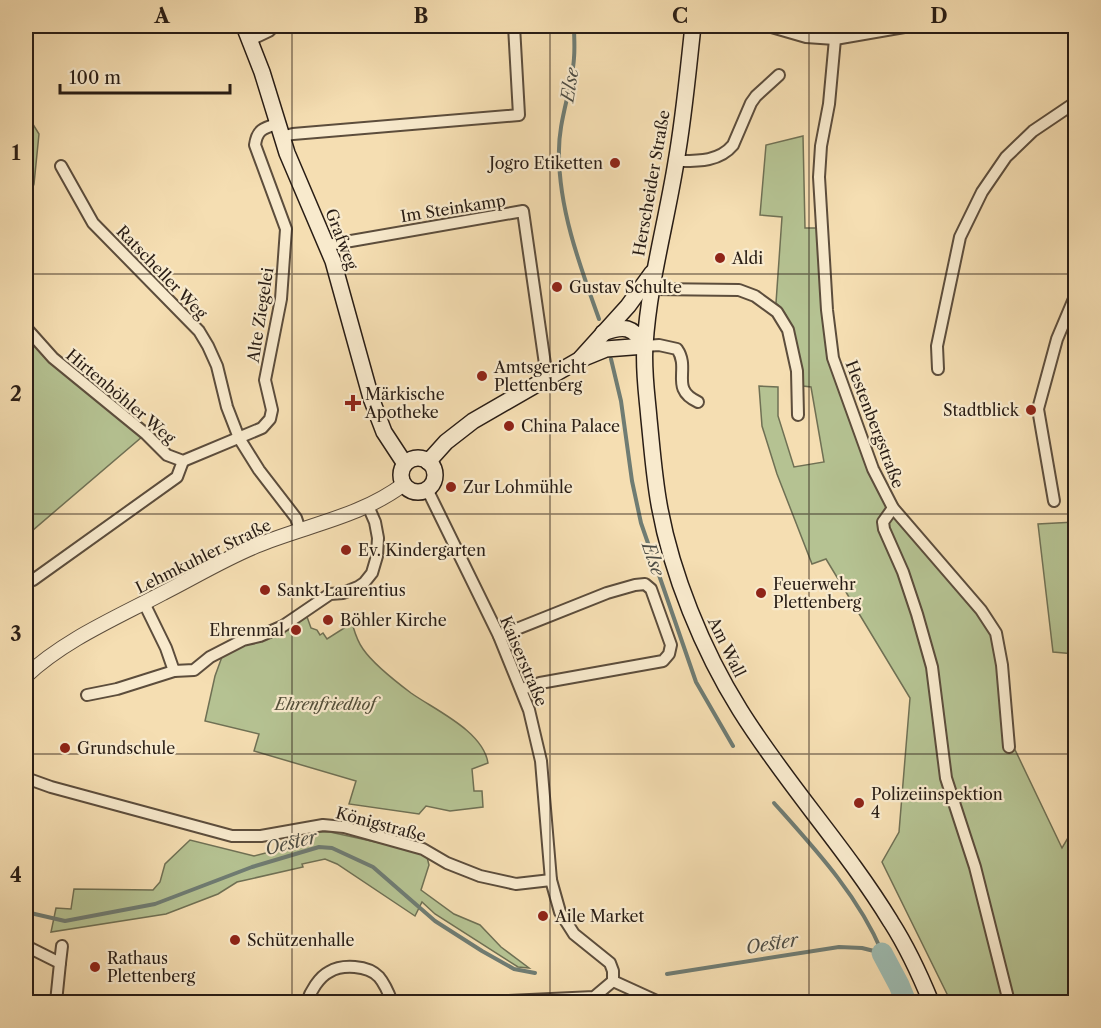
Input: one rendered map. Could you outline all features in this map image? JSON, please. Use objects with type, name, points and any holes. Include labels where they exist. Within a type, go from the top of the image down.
[{"type":"main road","name":"Herscheider Straße","points":[[645,346],[653,271],[677,160],[693,26]]},
{"type":"main road","name":"Grafweg","points":[[247,33],[262,72],[279,131],[328,245],[371,398],[384,432],[405,464]]},
{"type":"main road","points":[[579,360],[634,297],[653,271]]},
{"type":"main road","points":[[428,462],[446,442],[462,429],[579,360],[606,349],[645,346],[638,335],[630,329],[618,328],[602,334]]},
{"type":"main road","name":"Am Wall","points":[[645,346],[645,381],[660,509],[694,622],[708,654],[739,710],[854,865],[891,921],[921,977],[931,1002]]},
{"type":"main road","points":[[414,458],[428,462],[432,466],[434,476],[427,489],[414,491],[404,484],[401,474],[405,464],[414,458]]},
{"type":"street","points":[[247,33],[269,31],[274,26]]},
{"type":"street","points":[[279,131],[293,134],[519,115],[514,26]]},
{"type":"street","points":[[768,26],[806,37],[835,39],[910,26]]},
{"type":"street","name":"Hestenbergstraße","points":[[833,26],[835,39],[829,104],[821,146],[819,177],[827,310],[833,358],[873,469],[893,508],[981,610],[996,633],[1002,665],[1009,747]]},
{"type":"street","points":[[677,160],[710,159],[728,150],[733,145],[751,103],[779,75]]},
{"type":"street","points":[[938,369],[937,346],[960,237],[982,192],[1006,157],[1033,131],[1076,102]]},
{"type":"street","name":"Alte Ziegelei","points":[[239,438],[262,428],[270,419],[272,410],[266,380],[281,299],[286,229],[255,145],[257,134],[261,129],[279,131]]},
{"type":"street","name":"Ratscheller Weg","points":[[61,166],[93,223],[199,331],[217,366],[227,406],[239,438],[259,470],[296,518],[300,530]]},
{"type":"street","name":"Im Steinkamp","points":[[328,245],[524,211],[547,378]]},
{"type":"street","points":[[651,289],[739,290],[755,296],[777,312],[788,330],[797,370],[798,415]]},
{"type":"street","points":[[1054,501],[1038,409],[1057,339],[1076,294]]},
{"type":"street","name":"Hirtenböhler Weg","points":[[27,330],[53,358],[146,434],[167,455],[183,461],[239,438]]},
{"type":"street","points":[[645,346],[659,345],[677,350],[681,359],[683,390],[686,395],[698,402]]},
{"type":"street","points":[[33,580],[177,477],[183,461]]},
{"type":"street","name":"Lehmkuhler Straße","points":[[26,676],[40,662],[66,645],[259,544],[368,506],[404,484]]},
{"type":"street","name":"Kaiserstraße","points":[[427,489],[499,636],[529,710],[541,761],[551,880],[557,904],[567,926],[574,934],[610,963],[613,971],[612,981]]},
{"type":"street","points":[[87,695],[117,689],[174,671],[194,670],[210,657],[243,640],[260,636],[283,626],[330,594],[343,593],[364,583],[372,573],[377,556],[378,538],[375,522],[368,506]]},
{"type":"street","points":[[893,508],[883,522],[884,529],[917,614],[932,667],[946,778],[975,867],[1009,1002]]},
{"type":"street","points":[[499,636],[607,593],[635,585],[645,585],[651,589],[671,645],[669,654],[663,661],[522,688]]},
{"type":"street","points":[[144,603],[166,648],[174,671]]},
{"type":"street","name":"Königstraße","points":[[26,778],[51,787],[232,836],[261,836],[322,825],[344,827],[423,849],[447,863],[480,876],[516,884],[551,880]]},
{"type":"street","points":[[26,946],[60,963]]},
{"type":"street","points":[[56,1002],[62,946]]},
{"type":"street","points":[[307,1002],[318,982],[327,972],[341,967],[359,968],[380,977],[392,1002]]},
{"type":"street","points":[[488,1002],[594,997],[612,981],[658,1002]]},
{"type":"green space","points":[[26,113],[39,134],[34,184],[26,205]]},
{"type":"green space","points":[[803,136],[805,228],[823,228],[833,358],[893,508],[996,633],[1007,733],[1062,848],[1075,826],[1075,1002],[951,1002],[882,862],[899,832],[910,698],[826,559],[812,564],[777,474],[762,426],[759,386],[778,387],[778,416],[794,467],[824,462],[811,387],[803,386],[792,330],[783,310],[776,303],[782,217],[760,215],[766,145]]},
{"type":"green space","points":[[26,339],[143,436],[26,536]]},
{"type":"green space","points":[[1075,522],[1075,654],[1053,652],[1038,524]]},
{"type":"green space","name":"Ehrenfriedhof","points":[[306,614],[311,628],[317,630],[320,635],[323,633],[327,639],[352,623],[361,646],[379,667],[411,693],[468,731],[484,752],[488,763],[472,769],[474,791],[482,791],[483,807],[450,811],[426,806],[419,814],[349,804],[356,781],[254,751],[259,734],[205,721],[215,676],[223,654]]},
{"type":"green space","points":[[316,832],[330,832],[426,853],[429,865],[421,890],[454,914],[480,925],[501,947],[529,968],[518,967],[435,914],[422,902],[415,916],[337,864],[325,859],[302,864],[303,867],[237,882],[218,894],[166,914],[51,932],[56,908],[71,909],[74,889],[153,890],[160,882],[165,864],[190,840],[254,856],[312,841]]},
{"type":"waterway","name":"Else","points":[[574,26],[573,70],[559,142],[560,175],[572,238],[599,319]]},
{"type":"waterway","name":"Else","points":[[611,359],[621,401],[632,481],[641,523],[696,682],[733,746]]},
{"type":"waterway","name":"Else","points":[[774,803],[820,855],[848,892],[861,911],[882,952]]},
{"type":"waterway","name":"Oester","points":[[26,912],[65,921],[155,904],[252,867],[319,847],[332,848],[373,867],[435,921],[482,951],[514,969],[535,973]]},
{"type":"waterway","name":"Oester","points":[[667,974],[839,947],[862,948],[882,953]]},
{"type":"waterway","name":"Else","points":[[882,953],[906,1002]]},
{"type":"place","name":"Jogro Etiketten","points":[[615,163]]},
{"type":"place","name":"Aldi","points":[[720,258]]},
{"type":"place","name":"Gustav Schulte","points":[[557,287]]},
{"type":"place","name":"Amtsgericht Plettenberg","points":[[482,376]]},
{"type":"place","name":"Märkische Apotheke","points":[[353,403]]},
{"type":"place","name":"Stadtblick","points":[[1031,410]]},
{"type":"place","name":"China Palace","points":[[509,426]]},
{"type":"place","name":"Zur Lohmühle","points":[[451,487]]},
{"type":"place","name":"Ev. Kindergarten","points":[[346,550]]},
{"type":"place","name":"Sankt Laurentius","points":[[265,590]]},
{"type":"place","name":"Feuerwehr Plettenberg","points":[[761,593]]},
{"type":"place","name":"Böhler Kirche","points":[[328,620]]},
{"type":"place","name":"Ehrenmal","points":[[296,630]]},
{"type":"place","name":"Grundschule","points":[[65,748]]},
{"type":"place","name":"Polizeiinspektion 4","points":[[859,803]]},
{"type":"place","name":"Aile Market","points":[[543,916]]},
{"type":"place","name":"Schützenhalle","points":[[235,940]]},
{"type":"place","name":"Rathaus Plettenberg","points":[[95,967]]}]
